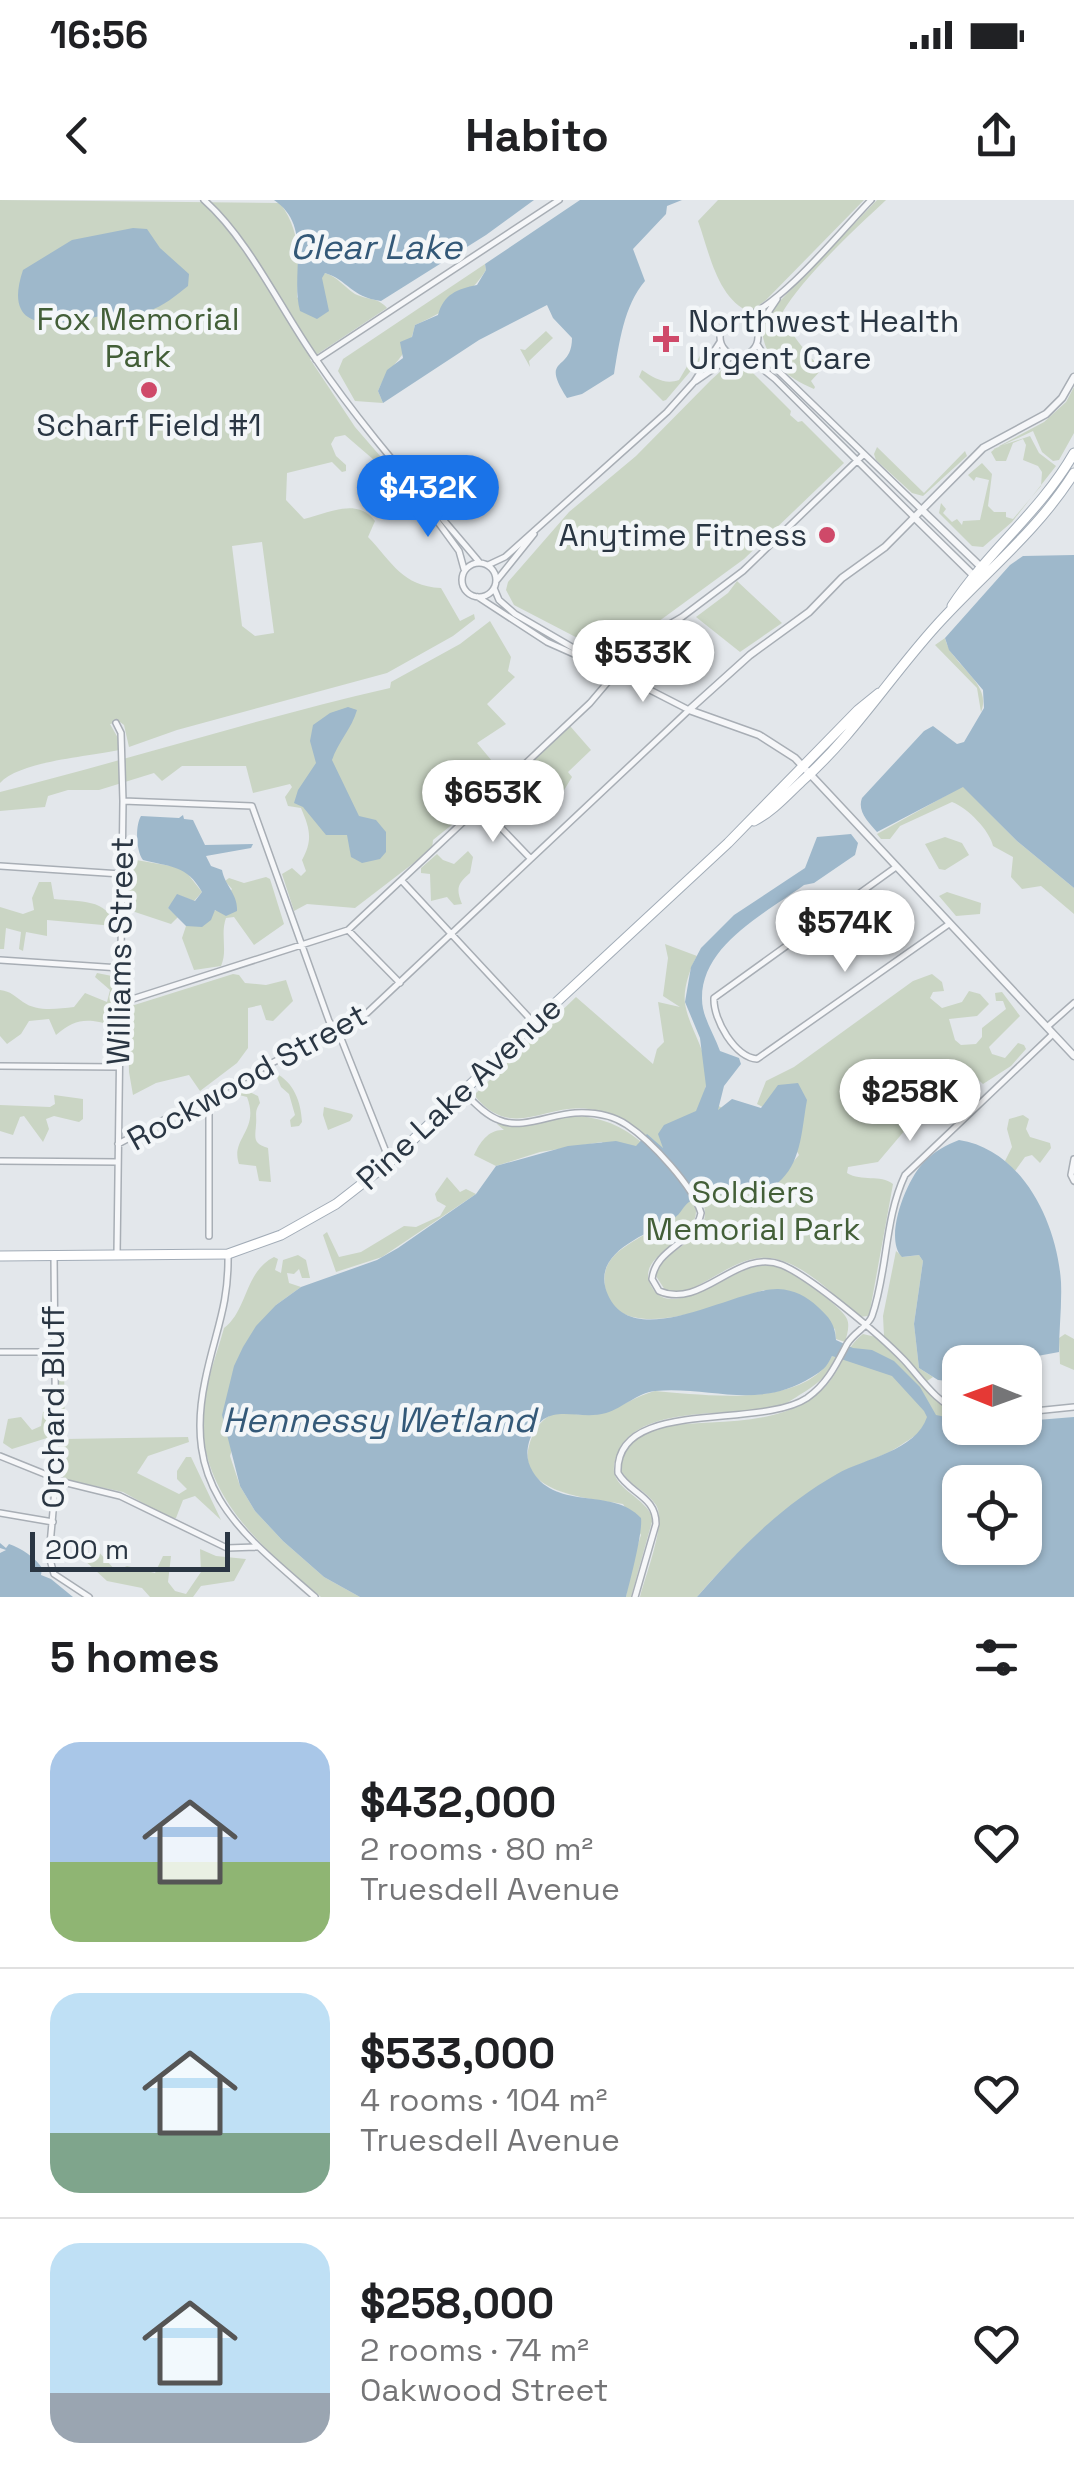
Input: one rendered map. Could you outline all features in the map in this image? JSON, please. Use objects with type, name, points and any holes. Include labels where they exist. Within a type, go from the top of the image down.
[{"type":"main road","name":"Pine Lake Avenue","points":[[985,571],[1053,488],[1074,453]]},
{"type":"main road","name":"Pine Lake Avenue","points":[[0,1256],[228,1254],[311,1220],[362,1187],[748,824],[763,804],[806,770],[858,710],[880,693],[977,579],[1056,499],[1074,473]]},
{"type":"main road","points":[[1056,499],[1074,481]]},
{"type":"street","points":[[204,200],[228,224],[370,435],[480,563]]},
{"type":"street","points":[[316,360],[558,200]]},
{"type":"street","points":[[465,571],[471,565],[488,565],[505,558],[651,427],[694,382],[720,342],[723,325],[757,312],[782,292],[871,200]]},
{"type":"street","points":[[782,292],[757,329],[757,344],[768,360],[985,571]]},
{"type":"street","points":[[744,318],[757,329]]},
{"type":"street","points":[[720,342],[733,355]]},
{"type":"street","points":[[745,355],[757,344]]},
{"type":"street","points":[[694,382],[733,355],[745,355],[761,366],[977,579]]},
{"type":"street","points":[[689,710],[750,655],[809,612],[842,578],[885,548],[983,448],[1046,414],[1062,398],[1074,376]]},
{"type":"street","points":[[804,408],[810,401]]},
{"type":"street","points":[[120,1004],[348,930],[590,703],[626,650],[682,617],[743,571],[864,454]]},
{"type":"street","points":[[423,500],[459,550],[465,571],[464,588],[547,642],[613,671]]},
{"type":"street","points":[[478,597],[495,584],[538,527]]},
{"type":"street","points":[[488,565],[506,608],[689,710],[760,735],[806,770],[1074,1056]]},
{"type":"street","name":"Rockwood Street","points":[[0,1161],[118,1162],[118,1144],[367,1013],[689,710]]},
{"type":"street","name":"Williams Street","points":[[116,723],[121,734],[123,801],[118,1144]]},
{"type":"street","points":[[123,801],[248,804],[254,811],[301,946],[390,1162]]},
{"type":"street","points":[[480,806],[531,859]]},
{"type":"street","points":[[0,866],[121,874]]},
{"type":"street","points":[[896,868],[713,1001],[727,1036],[749,1058],[758,1060],[949,924]]},
{"type":"street","points":[[402,881],[534,1023]]},
{"type":"street","points":[[348,930],[400,983]]},
{"type":"street","points":[[0,960],[120,968]]},
{"type":"street","points":[[1047,1027],[1074,1003]]},
{"type":"street","points":[[636,1597],[656,1512],[618,1473],[619,1455],[628,1442],[643,1429],[665,1422],[764,1414],[789,1408],[822,1384],[847,1345],[872,1319],[894,1197],[905,1175],[1053,1034]]},
{"type":"street","points":[[0,1066],[119,1067]]},
{"type":"street","points":[[462,1092],[499,1121],[518,1123],[574,1112],[620,1121],[641,1137],[697,1200],[701,1213],[696,1230],[661,1257],[653,1271],[652,1279],[659,1292],[683,1296],[760,1261],[795,1272],[901,1356],[942,1402]]},
{"type":"street","points":[[209,1236],[210,1095]]},
{"type":"street","points":[[1074,1159],[1074,1181]]},
{"type":"street","points":[[116,1256],[118,1162]]},
{"type":"street","points":[[228,1254],[227,1302],[206,1377],[200,1430],[210,1480],[232,1518],[256,1547],[315,1597]]},
{"type":"street","name":"Orchard Bluff","points":[[54,1256],[56,1478],[48,1556],[60,1580],[89,1597]]},
{"type":"street","points":[[0,1352],[54,1352]]},
{"type":"street","points":[[1042,1410],[1074,1407]]},
{"type":"street","points":[[0,1456],[56,1478],[120,1496],[227,1548],[256,1547]]},
{"type":"street","points":[[0,1513],[53,1522]]},
{"type":"green space","name":"Fox Memorial Park","points":[[0,200],[280,203],[296,237],[297,298],[325,273],[355,294],[387,308],[310,359],[355,427],[381,457],[374,460],[345,435],[335,437],[331,444],[346,471],[342,472],[332,462],[287,473],[286,500],[304,519],[351,508],[368,514],[375,521],[368,537],[399,572],[417,583],[441,588],[460,621],[474,614],[475,619],[387,673],[177,730],[129,747],[124,725],[110,724],[119,750],[38,765],[0,783]],"holes":[[[262,542],[274,633],[255,636],[242,626],[232,546]]]},
{"type":"green space","points":[[718,200],[864,200],[750,312],[739,306],[722,285],[698,221]]},
{"type":"green space","points":[[877,200],[886,200],[816,269],[782,313],[793,334],[822,369],[811,381],[814,389],[778,366],[766,348],[762,326],[777,304]]},
{"type":"green space","points":[[485,264],[486,270],[464,296],[415,325],[408,346],[378,391],[383,403],[355,401],[338,371],[343,359]]},
{"type":"green space","points":[[546,331],[553,338],[529,361],[530,367],[520,349],[525,350]]},
{"type":"green space","points":[[703,350],[706,353],[666,400],[639,377],[642,370],[664,381],[679,380]]},
{"type":"green space","points":[[737,366],[750,370],[791,411],[790,415],[802,421],[844,463],[744,559],[625,646],[616,658],[514,605],[506,590],[508,582],[569,512],[636,456],[722,370]]},
{"type":"green space","points":[[1074,387],[1074,433],[1059,460],[1053,461],[1042,452],[1033,431],[992,450],[1044,422],[1066,402]]},
{"type":"green space","points":[[1030,436],[1039,453],[1056,466],[1041,485],[1042,472],[1038,466],[1023,460],[1023,439],[1013,443],[1006,461],[996,461],[991,452]]},
{"type":"green space","points":[[877,447],[924,493],[965,451],[967,456],[923,496],[912,493],[876,460]]},
{"type":"green space","points":[[982,463],[992,474],[988,506],[994,512],[1006,512],[1006,517],[1013,519],[1031,497],[1012,522],[983,547],[972,546],[939,513],[941,503],[946,509],[943,513],[952,522],[957,519],[962,525],[963,521],[980,520],[989,480],[976,477],[974,481],[968,475]]},
{"type":"green space","points":[[737,581],[782,623],[740,652],[696,617],[728,593]]},
{"type":"green space","points":[[490,621],[511,657],[508,671],[515,677],[487,704],[506,724],[477,743],[497,767],[489,780],[492,792],[474,792],[480,802],[433,840],[432,849],[355,908],[307,904],[294,911],[282,874],[292,868],[301,876],[306,871],[302,860],[309,840],[306,822],[301,808],[288,806],[285,797],[290,784],[253,793],[246,766],[182,766],[162,781],[154,773],[99,790],[68,790],[48,796],[45,807],[0,811],[0,792],[390,688],[391,682],[460,644]]},
{"type":"green space","points":[[945,638],[981,692],[981,712],[977,688],[935,645]]},
{"type":"green space","points":[[570,726],[591,750],[568,772],[572,777],[561,795],[517,815],[506,812],[497,794]]},
{"type":"green space","points":[[963,786],[1017,841],[1074,888],[1074,914],[1041,886],[1022,889],[1011,877],[1013,857],[993,846],[977,821],[952,802],[900,826],[890,839],[881,839],[877,834]]},
{"type":"green space","points":[[945,837],[962,843],[969,855],[945,870],[939,869],[925,844]]},
{"type":"green space","points":[[468,851],[473,857],[470,873],[459,887],[462,904],[454,905],[447,897],[431,901],[430,874],[421,873],[421,868],[437,854],[454,864]]},
{"type":"green space","points":[[136,860],[183,868],[202,892],[194,901],[178,895],[168,908],[178,917],[171,924],[129,910],[126,862]]},
{"type":"green space","points":[[229,878],[244,883],[270,879],[284,924],[254,945],[234,917],[226,918],[221,966],[194,970],[182,938],[186,926],[218,909],[232,889],[225,881]]},
{"type":"green space","points":[[39,882],[51,882],[54,899],[82,901],[106,910],[114,926],[47,920],[47,936],[26,932],[23,951],[19,949],[21,932],[6,928],[4,949],[0,949],[0,907],[23,914],[34,910],[32,898]]},
{"type":"green space","points":[[947,892],[981,903],[980,914],[956,916],[939,896]]},
{"type":"green space","points":[[665,944],[697,956],[685,997],[707,1070],[703,1096],[722,1108],[786,1170],[799,1155],[776,1114],[757,1104],[766,1081],[794,1067],[913,981],[932,974],[942,982],[944,991],[933,992],[930,998],[942,1008],[962,1002],[969,991],[980,994],[989,1004],[977,1016],[949,1019],[955,1040],[961,1045],[976,1044],[982,1037],[982,1028],[1006,1009],[1003,1001],[996,1001],[995,993],[1002,992],[1020,1016],[989,1047],[992,1054],[1005,1058],[1018,1043],[1024,1045],[1026,1049],[1011,1066],[983,1084],[961,1064],[878,1162],[848,1167],[847,1173],[853,1176],[893,1184],[869,1316],[858,1317],[813,1277],[773,1258],[746,1261],[688,1290],[665,1290],[656,1276],[660,1266],[699,1231],[705,1212],[698,1194],[679,1171],[639,1132],[608,1114],[578,1108],[517,1118],[488,1109],[474,1095],[576,997],[653,1064],[657,1049],[664,1042],[658,1002],[680,1007],[663,996],[668,958]]},
{"type":"green space","points":[[97,973],[112,976],[113,1026],[83,1021],[56,1035],[49,1019],[29,1021],[21,1034],[7,1044],[0,1036],[0,990],[41,1009],[74,1007],[85,993],[107,1002],[110,990],[95,977]]},
{"type":"green space","points":[[233,974],[245,983],[266,985],[286,980],[293,1001],[273,1021],[266,1020],[261,1005],[248,1008],[248,1048],[237,1063],[200,1091],[189,1075],[156,1083],[133,1095],[128,1007]]},
{"type":"green space","points":[[275,1073],[295,1093],[302,1122],[299,1126],[291,1127],[290,1120],[295,1115],[289,1094]]},
{"type":"green space","points":[[243,1089],[258,1096],[255,1137],[268,1148],[271,1182],[259,1181],[256,1166],[239,1164],[238,1147],[250,1118],[247,1097],[235,1094]]},
{"type":"green space","points":[[54,1095],[83,1099],[83,1119],[46,1119],[49,1129],[43,1142],[24,1116],[13,1135],[0,1131],[0,1105],[50,1107],[55,1104]]},
{"type":"green space","points":[[324,1107],[352,1114],[353,1116],[328,1130]]},
{"type":"green space","points":[[1023,1115],[1029,1119],[1026,1129],[1030,1137],[1050,1143],[1051,1148],[1040,1163],[1032,1155],[1025,1157],[1015,1171],[1005,1161],[1012,1147],[1007,1129],[1009,1119]]},
{"type":"green space","name":"Soldiers Memorial Park","points":[[568,1116],[610,1123],[626,1131],[655,1155],[695,1203],[690,1229],[651,1266],[648,1276],[653,1289],[662,1297],[688,1296],[747,1269],[773,1265],[814,1288],[843,1313],[848,1325],[845,1342],[836,1339],[835,1329],[764,1290],[675,1317],[629,1316],[614,1306],[605,1287],[607,1267],[617,1253],[650,1231],[602,1142],[540,1152],[496,1166],[474,1155],[486,1137],[504,1130],[497,1124],[522,1125]]},
{"type":"green space","points":[[447,1177],[460,1192],[466,1189],[476,1194],[382,1257],[336,1272],[323,1235],[327,1232],[339,1257],[361,1252],[404,1226],[416,1227],[440,1216],[446,1206],[437,1201],[435,1194]]},
{"type":"green space","points":[[896,1251],[903,1257],[919,1255],[923,1261],[914,1324],[919,1368],[933,1377],[927,1381],[884,1336],[883,1316]]},
{"type":"green space","points":[[298,1255],[306,1260],[310,1278],[302,1278],[299,1269],[294,1274],[287,1273],[289,1283],[301,1287],[276,1305],[230,1456],[240,1486],[255,1511],[324,1577],[360,1597],[321,1597],[263,1545],[245,1526],[217,1483],[203,1433],[206,1394],[224,1328],[264,1264],[274,1257],[278,1259],[275,1270],[281,1273],[283,1260]]},
{"type":"green space","name":"Soldiers Memorial Park","points":[[863,1334],[876,1337],[942,1404],[942,1423],[815,1488],[761,1531],[697,1597],[640,1597],[657,1536],[659,1513],[652,1500],[622,1472],[631,1445],[656,1428],[764,1417],[804,1403],[828,1384]]},
{"type":"green space","points":[[1065,1334],[1074,1339],[1074,1370],[1060,1364],[1059,1338]]},
{"type":"green space","points":[[832,1356],[837,1357],[824,1376],[783,1405],[668,1419],[631,1435],[619,1450],[614,1472],[620,1484],[653,1518],[631,1597],[626,1597],[631,1565],[641,1535],[623,1504],[560,1491],[534,1475],[528,1462],[534,1432],[551,1415],[599,1414],[655,1391],[726,1396],[777,1391],[819,1373]]},
{"type":"green space","points":[[64,1362],[65,1439],[188,1437],[189,1442],[148,1456],[137,1473],[179,1494],[187,1489],[177,1479],[177,1471],[186,1457],[191,1457],[221,1520],[195,1496],[183,1500],[172,1519],[123,1492],[63,1479],[61,1447],[47,1438],[12,1449],[3,1443],[8,1419],[21,1417],[32,1430],[41,1426],[43,1412],[58,1405],[57,1367]]},
{"type":"green space","points":[[200,1549],[216,1556],[246,1559],[234,1581],[201,1586],[193,1597],[150,1597],[142,1588],[107,1581],[82,1558],[97,1550],[116,1571],[127,1566],[155,1573],[163,1556],[171,1556],[168,1582],[175,1591],[186,1594],[201,1572]]},
{"type":"water","name":"Clear Lake","points":[[274,200],[534,200],[381,301],[363,296],[325,273],[322,278],[329,311],[317,319],[300,311],[297,237],[286,211]]},
{"type":"water","points":[[580,200],[682,200],[667,206],[666,214],[633,249],[645,281],[627,313],[614,374],[582,394],[567,398],[556,369],[571,349],[572,338],[553,318],[547,305],[479,340],[383,403],[378,391],[387,370],[403,358],[400,342],[412,337],[415,325],[438,315],[452,294],[477,285],[486,270],[485,264]]},
{"type":"water","points":[[133,228],[147,229],[160,248],[189,274],[188,286],[164,304],[142,312],[53,323],[27,317],[20,307],[18,292],[23,270],[72,240]]},
{"type":"water","points":[[1074,555],[1074,888],[1017,841],[963,787],[877,832],[862,812],[862,798],[924,731],[933,726],[957,744],[964,742],[984,708],[983,690],[949,650],[945,638],[1010,565],[1023,556]]},
{"type":"water","points":[[348,707],[357,710],[332,760],[359,816],[376,820],[386,832],[386,852],[380,859],[362,863],[351,857],[347,835],[326,835],[303,807],[294,803],[316,763],[310,741],[313,725]]},
{"type":"water","points":[[183,815],[184,819],[193,820],[205,845],[253,844],[251,848],[206,856],[211,866],[222,870],[237,911],[226,916],[215,910],[202,927],[186,926],[168,908],[177,894],[195,901],[202,892],[196,883],[177,868],[143,860],[138,845],[141,816]]},
{"type":"water","name":"Hennessy Wetland","points":[[851,834],[858,843],[855,855],[738,932],[712,962],[702,999],[720,1051],[739,1058],[741,1064],[724,1086],[718,1110],[732,1099],[761,1108],[778,1085],[798,1083],[807,1100],[794,1162],[771,1187],[749,1194],[701,1197],[689,1202],[674,1218],[623,1247],[606,1267],[608,1295],[621,1312],[640,1319],[662,1319],[760,1291],[778,1289],[800,1294],[825,1314],[833,1325],[836,1340],[894,1361],[920,1387],[936,1415],[942,1416],[942,1445],[1042,1445],[1042,1420],[1074,1417],[1074,1597],[697,1597],[779,1514],[837,1474],[901,1446],[921,1429],[927,1417],[924,1411],[892,1376],[832,1356],[812,1377],[772,1393],[655,1391],[606,1413],[552,1415],[535,1428],[529,1442],[529,1465],[543,1484],[570,1496],[616,1503],[641,1518],[626,1597],[360,1597],[324,1577],[255,1511],[240,1486],[222,1415],[234,1366],[256,1326],[301,1287],[377,1260],[398,1248],[476,1194],[496,1166],[568,1146],[616,1141],[636,1146],[647,1134],[663,1148],[658,1134],[664,1125],[696,1111],[706,1086],[700,1038],[685,1002],[691,967],[701,948],[734,915],[805,868],[817,837]]},
{"type":"water","points":[[959,1140],[982,1147],[1001,1158],[1032,1193],[1044,1214],[1058,1259],[1059,1352],[1042,1355],[1042,1345],[942,1345],[942,1380],[919,1368],[914,1324],[923,1261],[919,1255],[902,1257],[897,1248],[896,1223],[918,1169],[937,1151]]},
{"type":"water","points":[[0,1543],[27,1553],[42,1568],[41,1575],[73,1597],[0,1597],[0,1553],[6,1550],[0,1548]]},
{"type":"place","name":"Northwest Health Urgent Care","points":[[666,339]]},
{"type":"place","name":"Scharf Field #1","points":[[149,390]]},
{"type":"place","name":"Anytime Fitness","points":[[827,535]]}]
